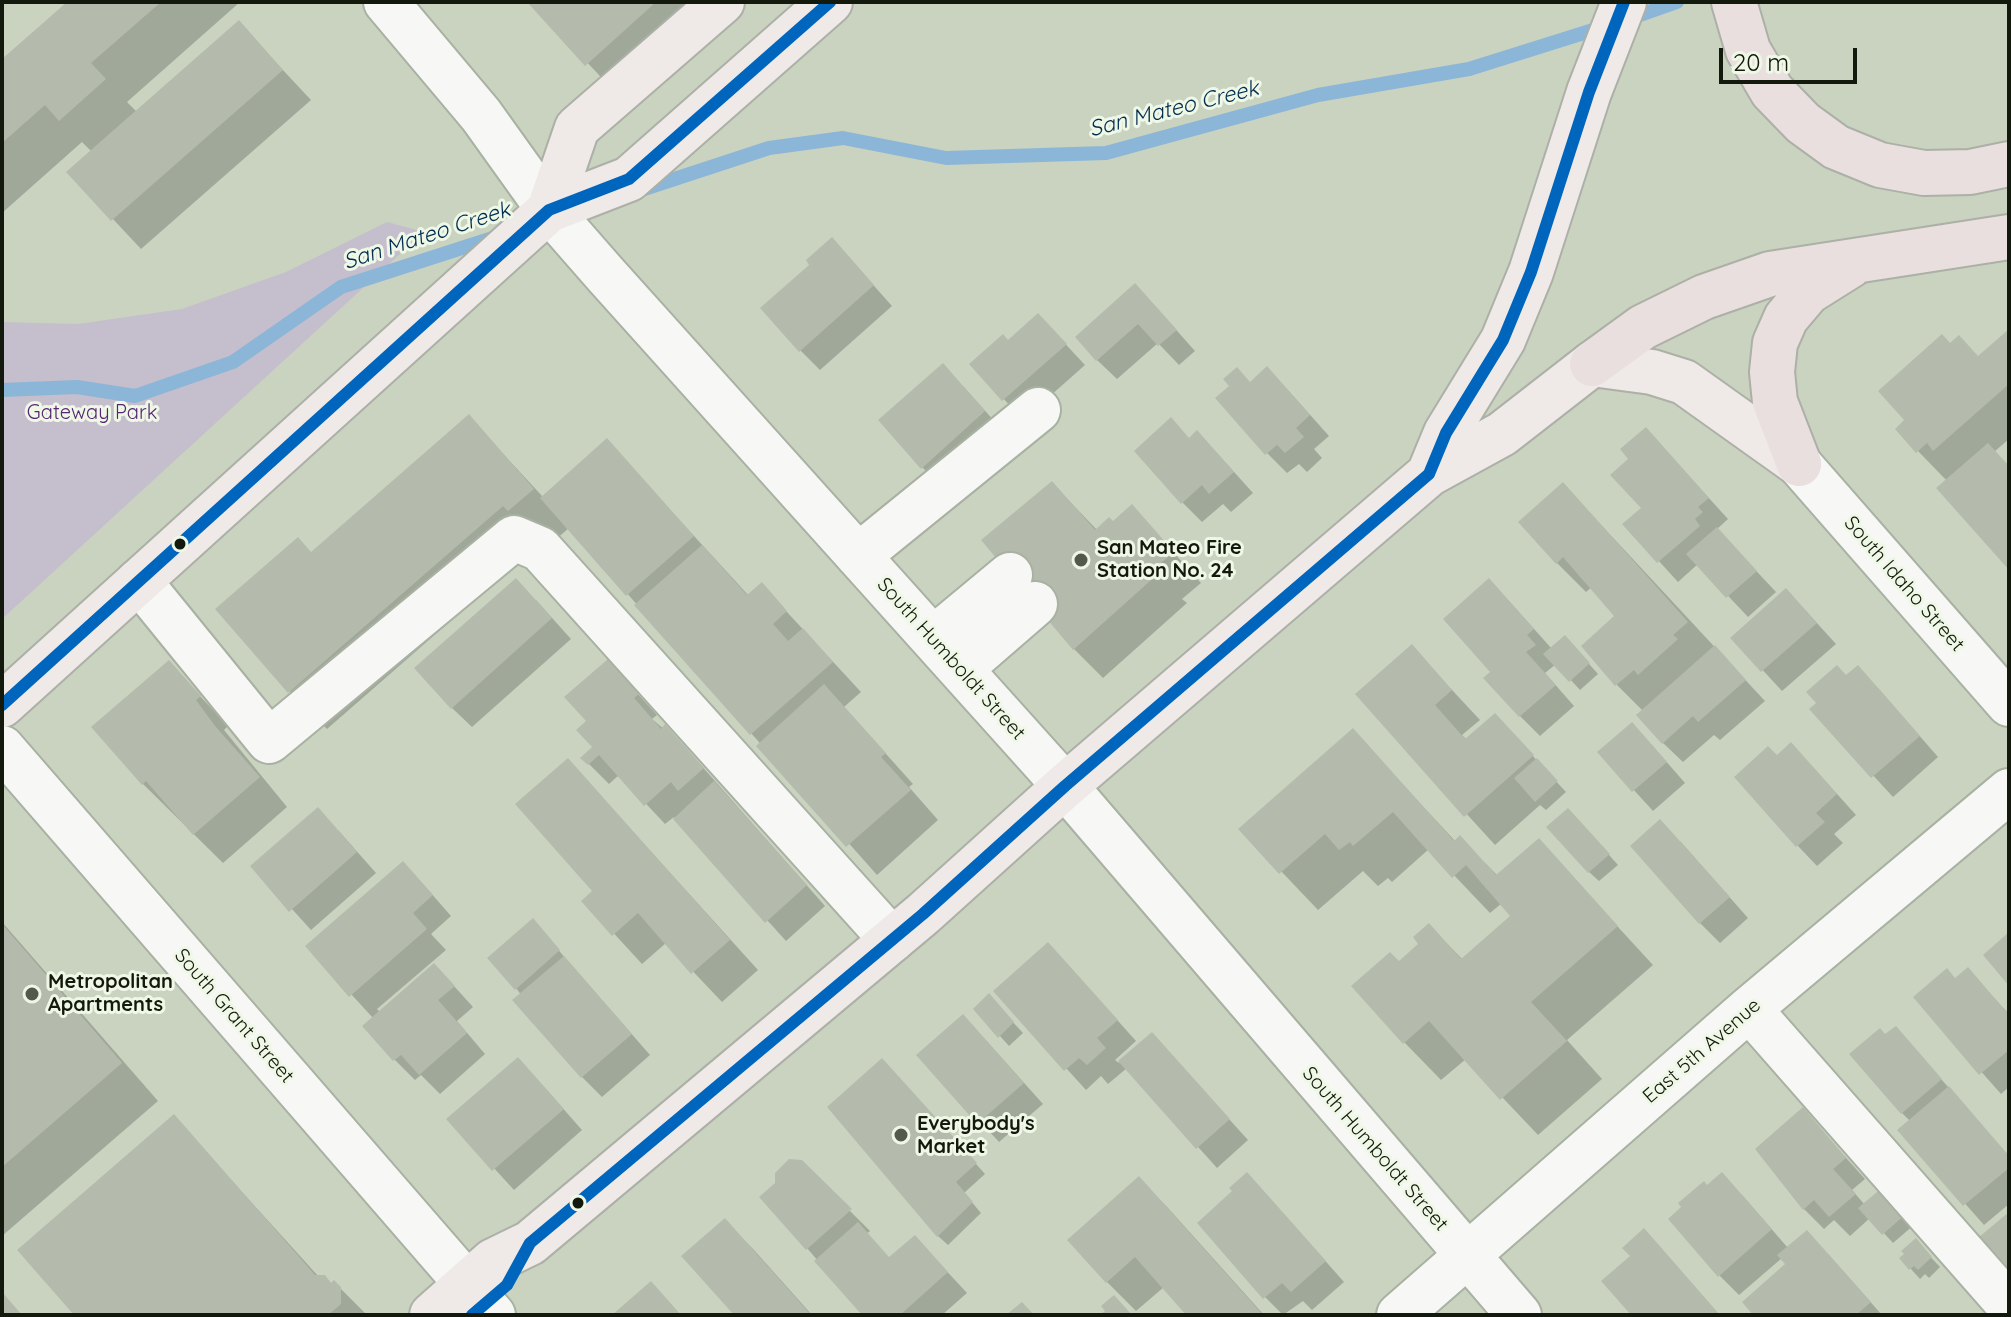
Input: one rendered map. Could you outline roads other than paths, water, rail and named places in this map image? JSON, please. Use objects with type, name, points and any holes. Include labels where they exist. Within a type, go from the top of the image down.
[{"type":"highway","points":[[1734,2],[1748,50],[1772,91],[1803,123],[1836,147],[1880,165],[1924,173],[1970,172],[2009,164]]},
{"type":"highway","points":[[1592,364],[1643,327],[1704,297],[1770,274],[2009,237]]},
{"type":"highway","points":[[1799,464],[1775,402],[1772,372],[1775,343],[1786,318],[1808,292],[1835,272],[1871,256]]},
{"type":"main road","points":[[549,210],[577,128],[722,2]]},
{"type":"main road","points":[[2,705],[549,210],[629,179],[830,2]]},
{"type":"main road","points":[[1429,474],[1446,433],[1503,340],[1526,286],[1589,92],[1624,2]]},
{"type":"main road","points":[[432,1315],[479,1305],[493,1261],[530,1243],[892,940],[1065,786],[1429,474],[1502,434],[1592,364],[1652,372],[1684,382],[1799,464]]},
{"type":"street","name":"South Humboldt Street","points":[[395,5],[481,115],[549,210],[1065,786],[1519,1315]]},
{"type":"street","points":[[858,556],[1038,410]]},
{"type":"street","name":"South Idaho Street","points":[[1799,464],[2009,704]]},
{"type":"street","points":[[139,581],[269,741],[514,538],[540,549],[892,940]]},
{"type":"street","points":[[947,654],[1022,590]]},
{"type":"street","name":"South Grant Street","points":[[2,748],[479,1305]]},
{"type":"street","name":"East 5th Avenue","points":[[1399,1315],[1749,1009],[2009,791]]},
{"type":"street","points":[[1749,1009],[2009,1305]]},
{"type":"waterway","name":"San Mateo Creek","points":[[1626,20],[1677,2]]},
{"type":"waterway","name":"San Mateo Creek","points":[[641,190],[769,148],[843,138],[946,158],[1106,153],[1318,95],[1469,69],[1606,26]]},
{"type":"waterway","name":"San Mateo Creek","points":[[2,390],[77,387],[135,396],[233,362],[341,287],[499,236]]},
{"type":"place","name":"San Mateo Fire Station No. 24","points":[[1081,560]]},
{"type":"place","name":"Metropolitan Apartments","points":[[32,994]]},
{"type":"place","name":"Everybody's Market","points":[[901,1135]]},
{"type":"park label","name":"Gateway Park","points":[[92,413]]}]
